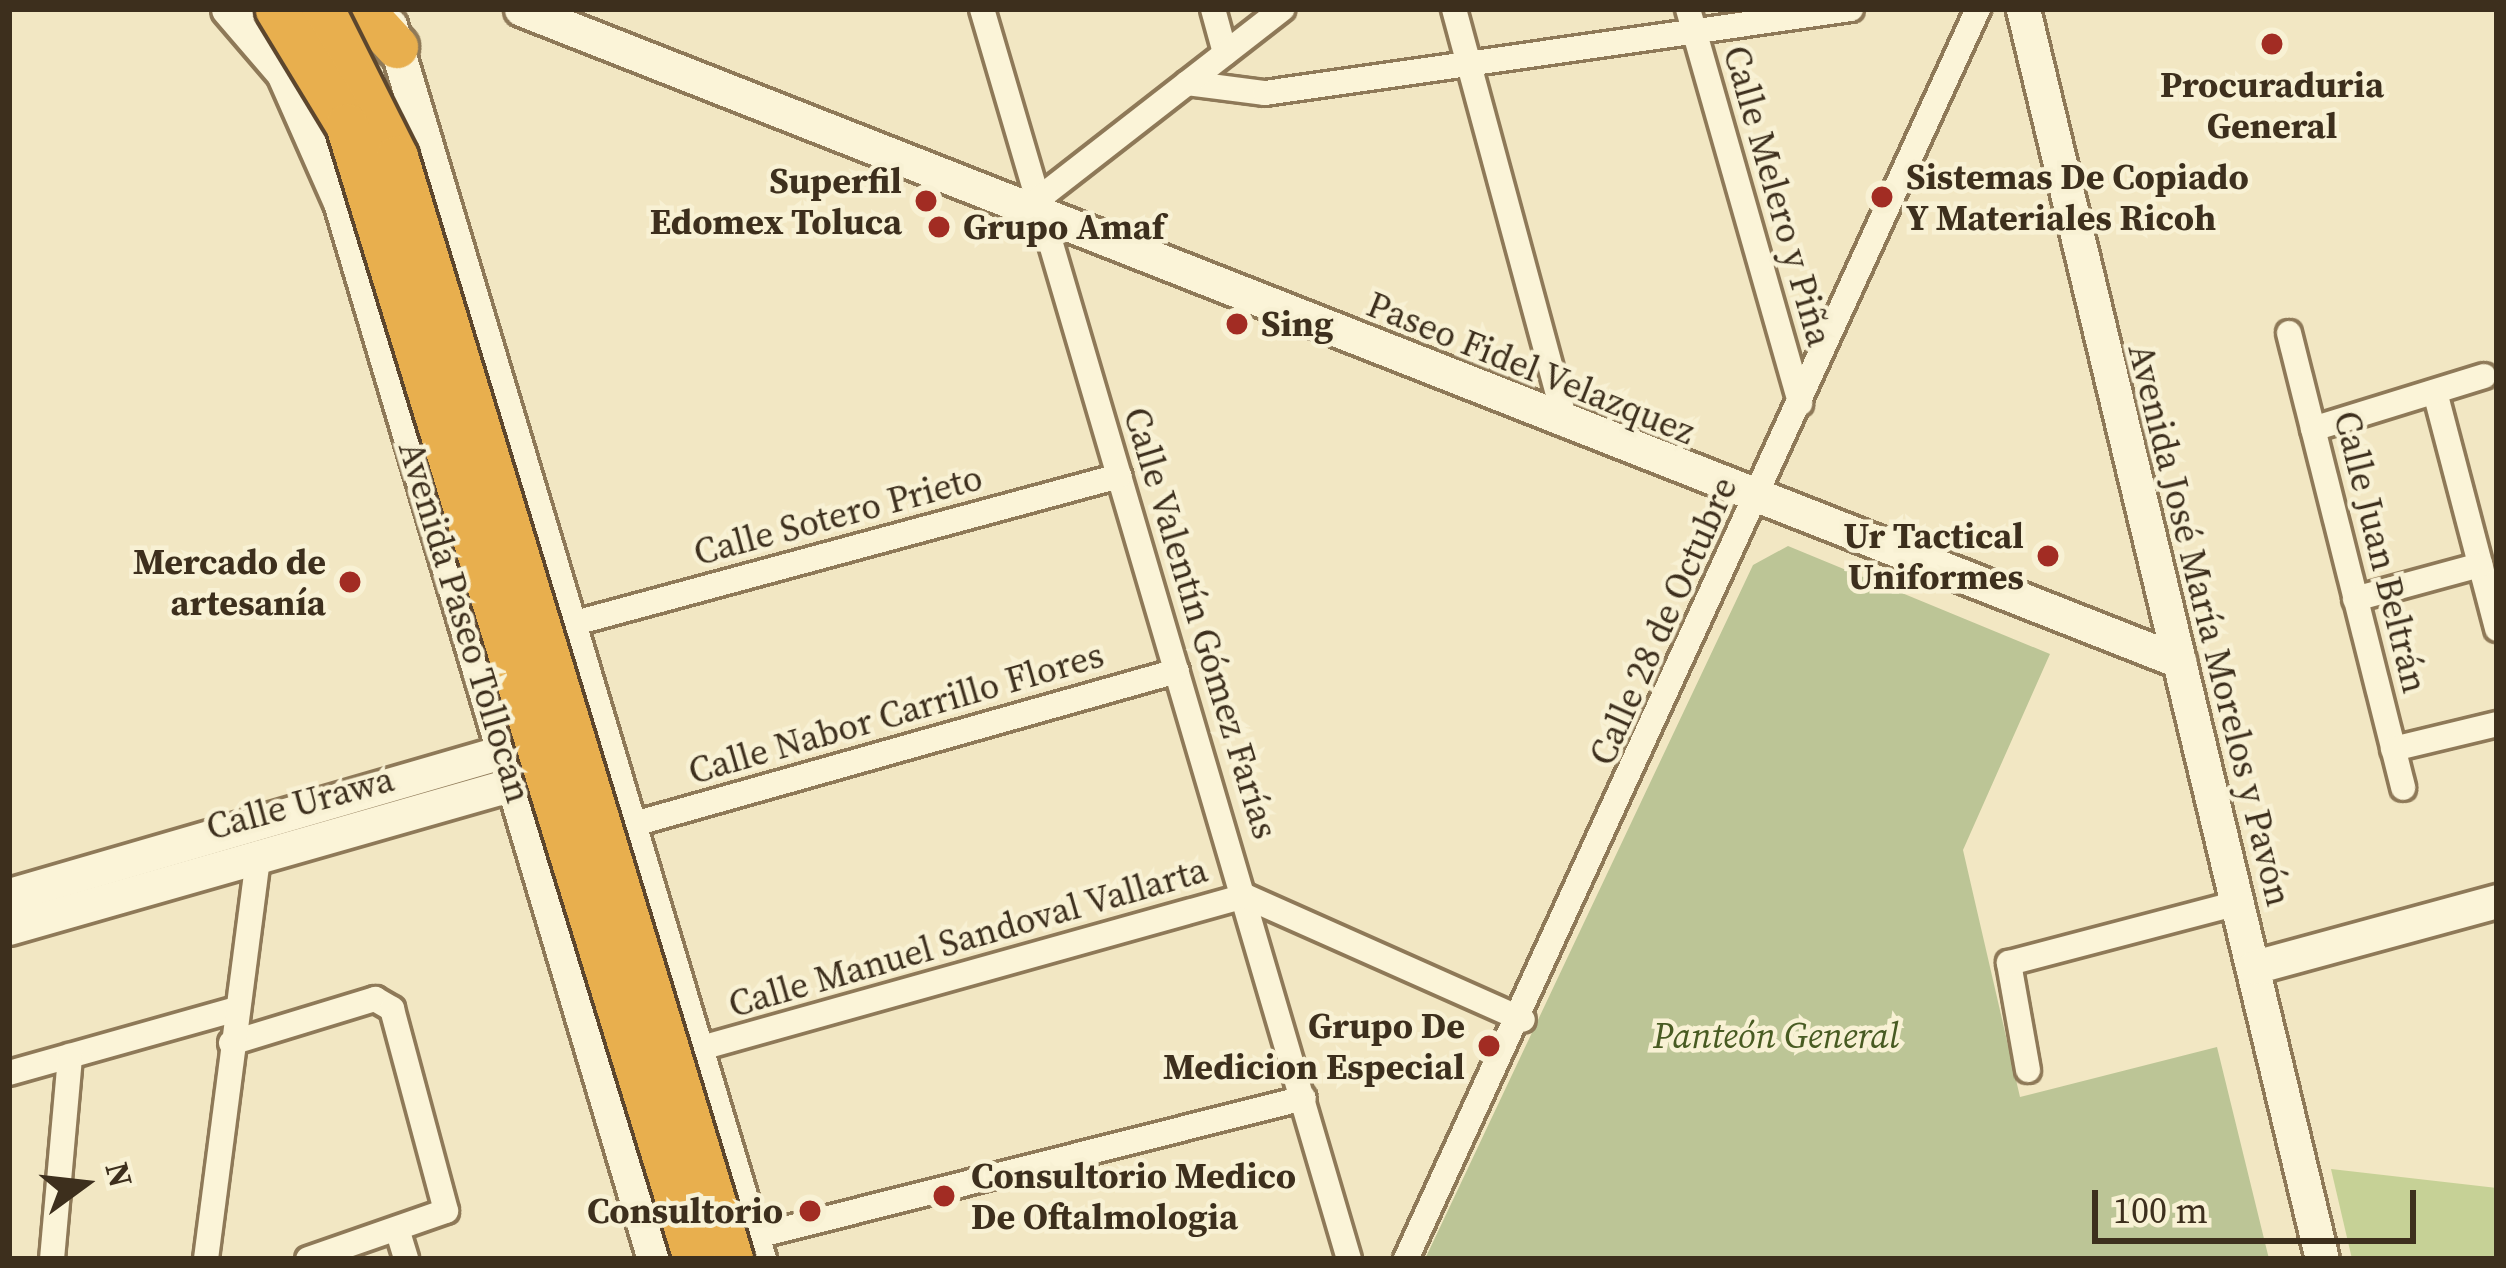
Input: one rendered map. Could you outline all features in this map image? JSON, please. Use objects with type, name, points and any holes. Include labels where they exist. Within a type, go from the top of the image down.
[{"type":"highway","name":"Avenida Paseo Tollocan","points":[[277,9],[347,125],[695,1259]]},
{"type":"highway","name":"Avenida Paseo Tollocan","points":[[323,9],[397,157],[748,1252]]},
{"type":"highway","points":[[362,9],[390,28]]},
{"type":"main road","name":"Avenida Paseo Tollocan","points":[[228,9],[268,50],[318,142],[654,1259]]},
{"type":"main road","name":"Paseo Fidel Velazquez","points":[[521,9],[1039,206],[1566,425],[2179,662]]},
{"type":"main road","name":"Avenida José María Morelos y Pavón","points":[[2023,9],[2322,1259]]},
{"type":"main road","points":[[390,28],[634,824],[748,1252]]},
{"type":"main road","points":[[411,442],[438,413],[466,407],[518,434]]},
{"type":"main road","points":[[473,657],[497,680],[536,680],[564,658],[574,623]]},
{"type":"main road","name":"Calle Urawa","points":[[9,928],[260,853],[608,738]]},
{"type":"main road","name":"Calle Urawa","points":[[9,895],[509,768]]},
{"type":"main road","points":[[547,900],[544,880],[577,855],[606,852],[644,870]]},
{"type":"main road","points":[[2254,967],[2497,901]]},
{"type":"street","name":"Calle Valentín Gómez Farías","points":[[982,9],[1349,1259]]},
{"type":"street","points":[[1213,9],[1225,53]]},
{"type":"street","points":[[1039,206],[1282,9]]},
{"type":"street","points":[[1454,9],[1566,425]]},
{"type":"street","points":[[1187,82],[1265,93],[1469,63],[1691,20],[1851,9]]},
{"type":"street","name":"Calle 28 de Octubre","points":[[1406,1259],[1522,1020],[1978,9]]},
{"type":"street","name":"Calle Melero y Piña","points":[[1691,20],[1799,403]]},
{"type":"street","name":"Calle Juan Beltrán","points":[[2289,333],[2403,788]]},
{"type":"street","points":[[2313,430],[2483,376]]},
{"type":"street","points":[[2435,392],[2497,629]]},
{"type":"street","name":"Calle Sotero Prieto","points":[[574,623],[1119,476]]},
{"type":"street","points":[[2355,599],[2480,565]]},
{"type":"street","name":"Calle Nabor Carrillo Flores","points":[[634,824],[1178,671]]},
{"type":"street","points":[[2393,749],[2497,724]]},
{"type":"street","points":[[206,1259],[231,1043],[260,853]]},
{"type":"street","name":"Calle Manuel Sandoval Vallarta","points":[[694,1050],[1245,896],[1522,1020]]},
{"type":"street","points":[[2028,1070],[2006,966],[2238,903]]},
{"type":"street","points":[[231,1043],[388,1002],[446,1211],[398,1232],[308,1259]]},
{"type":"street","points":[[9,1073],[236,1009]]},
{"type":"street","points":[[52,1259],[70,1056]]},
{"type":"street","points":[[748,1252],[1304,1098]]},
{"type":"street","points":[[398,1232],[406,1259]]},
{"type":"green space","name":"Panteón General","points":[[1788,546],[2050,654],[1963,850],[2020,1097],[2217,1047],[2269,1259],[1425,1259],[1753,565]]},
{"type":"green space","points":[[2331,1169],[2497,1188],[2497,1259],[2352,1259]]},
{"type":"place","name":"Procuraduria General","points":[[2272,44]]},
{"type":"place","name":"Sistemas De Copiado Y Materiales Ricoh","points":[[1882,197]]},
{"type":"place","name":"Superfil Edomex Toluca","points":[[926,201]]},
{"type":"place","name":"Grupo Amaf","points":[[939,227]]},
{"type":"place","name":"Sing","points":[[1237,324]]},
{"type":"place","name":"Ur Tactical Uniformes","points":[[2048,556]]},
{"type":"place","name":"Mercado de artesanía","points":[[350,582]]},
{"type":"place","name":"Grupo De Medicion Especial","points":[[1489,1046]]},
{"type":"place","name":"Consultorio Medico De Oftalmologia","points":[[944,1196]]},
{"type":"place","name":"Consultorio","points":[[810,1211]]}]
